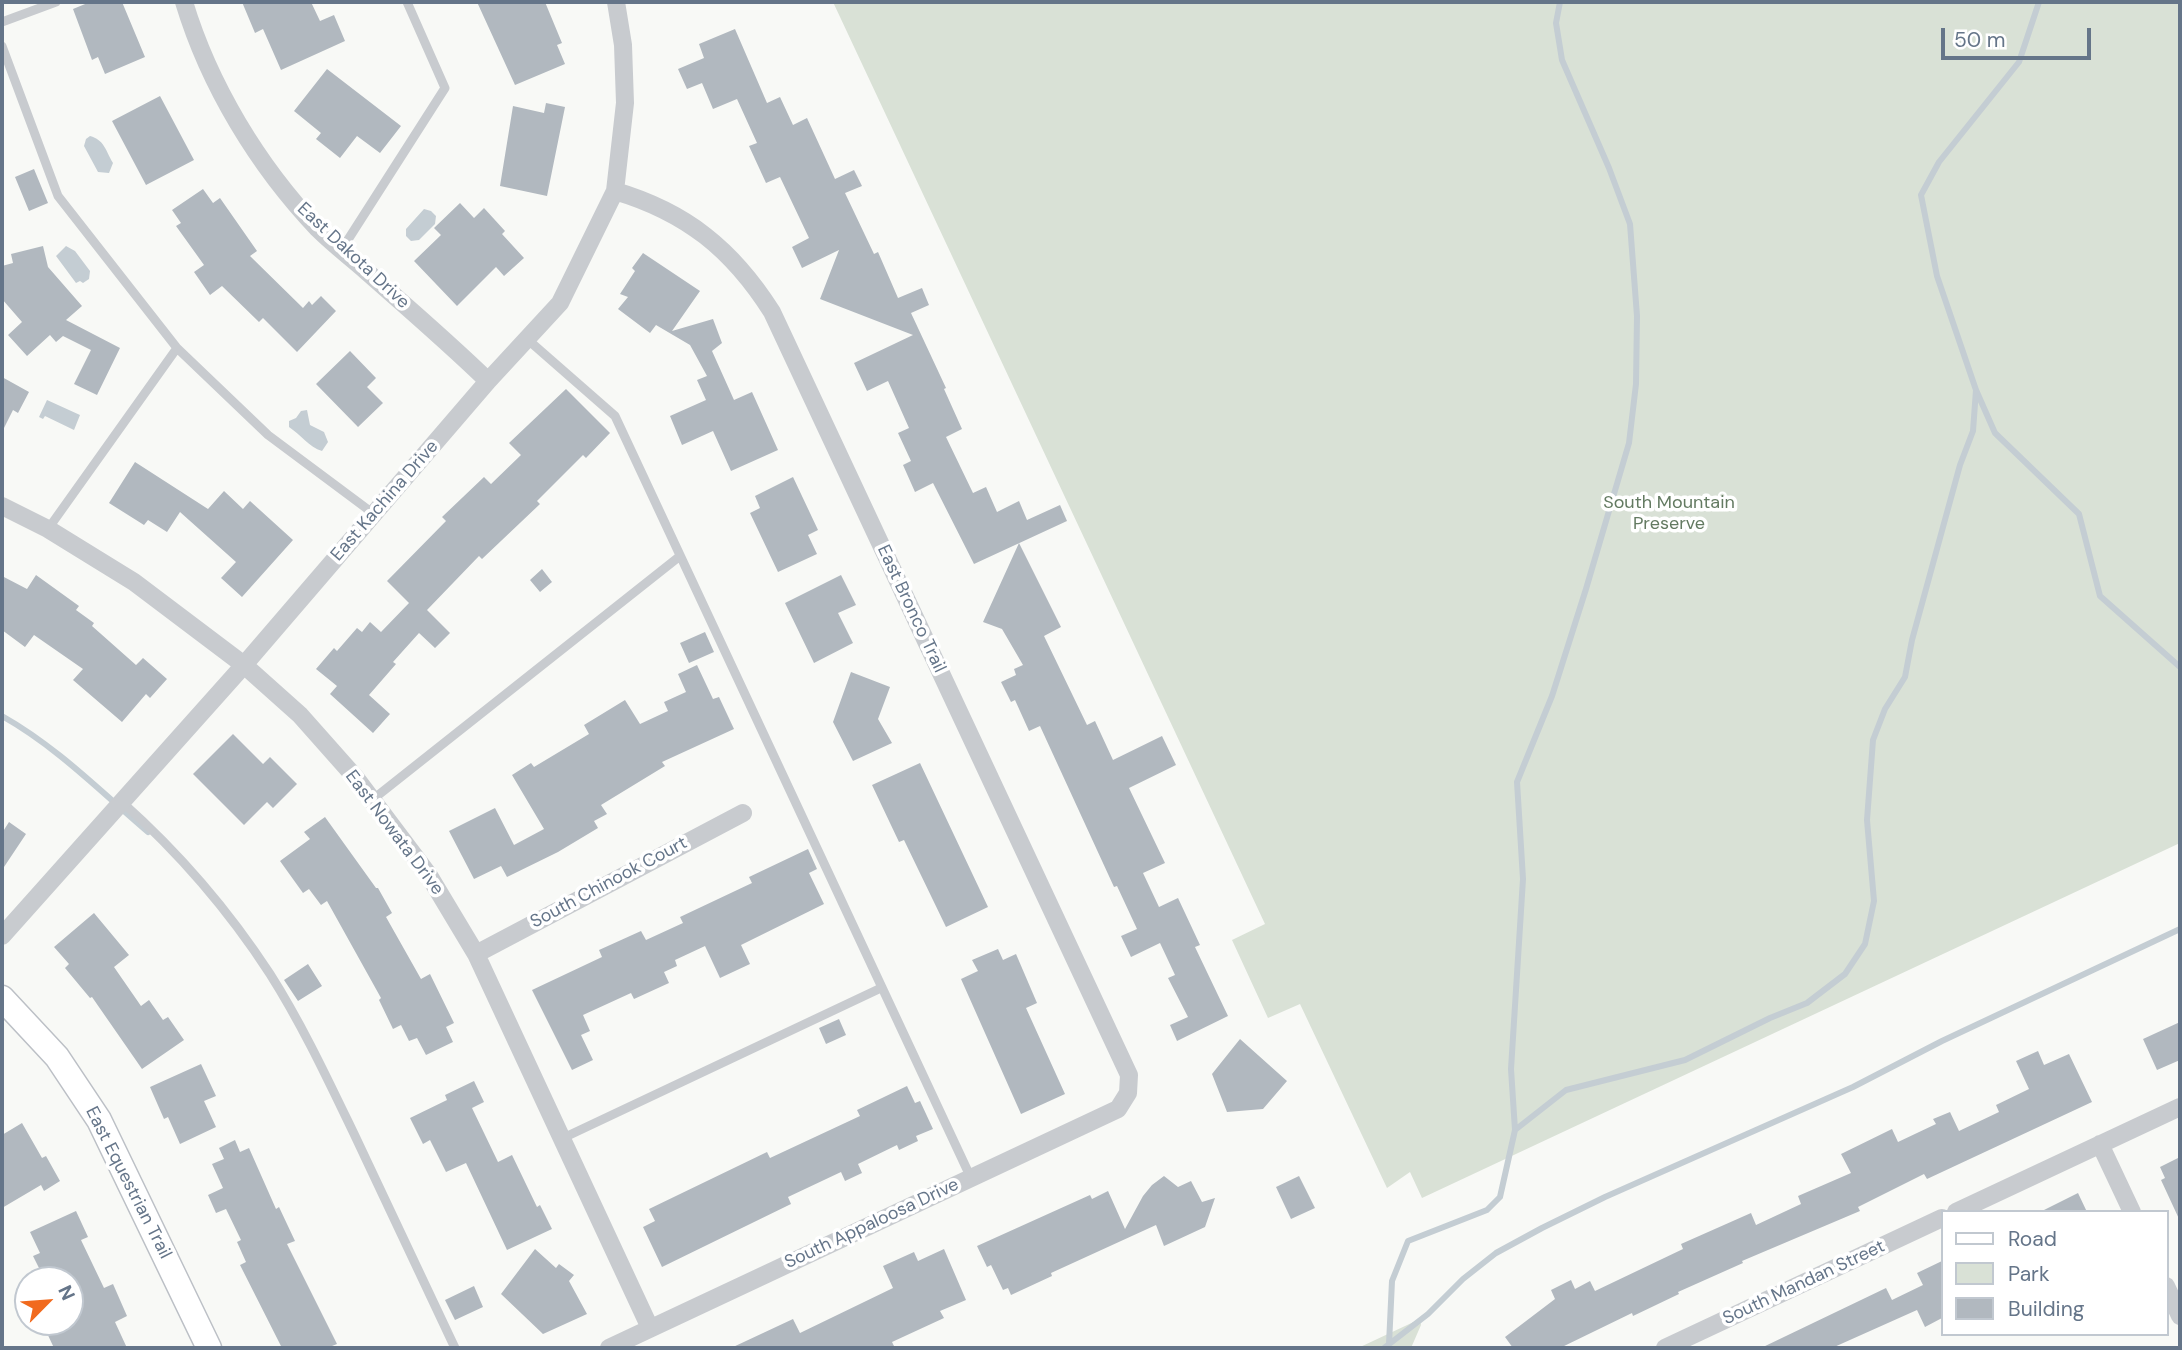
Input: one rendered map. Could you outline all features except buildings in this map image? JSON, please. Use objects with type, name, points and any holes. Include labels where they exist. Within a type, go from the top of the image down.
[{"type":"street","name":"East Dakota Drive","points":[[184,2],[211,71],[230,109],[257,152],[319,229],[488,382]]},
{"type":"street","name":"East Kachina Drive","points":[[2,936],[244,664],[488,382],[561,303],[615,191],[625,103],[622,45],[616,2]]},
{"type":"street","name":"East Bronco Trail","points":[[615,191],[641,198],[676,215],[704,233],[734,260],[772,312],[1129,1074],[1128,1093]]},
{"type":"street","name":"East Nowata Drive","points":[[2,506],[48,529],[134,582],[244,664],[300,715],[372,800],[428,874],[476,954],[650,1328]]},
{"type":"street","name":"South Chinook Court","points":[[476,954],[743,813]]},
{"type":"street","name":"East Equestrian Trail","points":[[2,998],[57,1057],[99,1120],[209,1348]]},
{"type":"street","name":"South Appaloosa Drive","points":[[609,1348],[1118,1109],[1128,1093]]},
{"type":"street","points":[[1960,1210],[2180,1107]]},
{"type":"street","points":[[2100,1144],[2131,1210]]},
{"type":"street","name":"South Mandan Street","points":[[1665,1348],[1940,1219]]},
{"type":"street","points":[[2168,1290],[2180,1316]]},
{"type":"lane","points":[[2,22],[56,2]]},
{"type":"lane","points":[[342,249],[445,88],[407,2]]},
{"type":"lane","points":[[2,46],[58,196],[177,348],[268,435],[374,514]]},
{"type":"lane","points":[[527,338],[615,416],[971,1178]]},
{"type":"lane","points":[[48,529],[177,348]]},
{"type":"lane","points":[[372,800],[680,556]]},
{"type":"lane","points":[[122,802],[145,822],[193,875],[233,922],[269,973],[306,1035],[455,1348]]},
{"type":"lane","points":[[561,1139],[881,988]]},
{"type":"green space","name":"South Mountain Preserve","points":[[833,2],[2180,2],[2180,843],[1422,1198],[1410,1172],[1387,1188],[1300,1004],[1268,1018],[1232,940],[1265,924]]},
{"type":"green space","points":[[1420,1319],[1421,1325],[1411,1348],[1358,1348]]},
{"type":"shaded area","points":[[90,136],[106,149],[113,163],[109,173],[98,172],[84,146]]},
{"type":"shaded area","points":[[424,209],[436,216],[435,224],[419,240],[411,241],[406,236],[406,229]]},
{"type":"shaded area","points":[[66,246],[75,251],[90,271],[89,279],[83,283],[76,283],[56,256]]},
{"type":"shaded area","points":[[47,400],[80,415],[74,430],[45,416],[43,419],[39,417]]},
{"type":"shaded area","points":[[307,410],[310,425],[324,432],[328,442],[322,451],[289,427],[289,421],[296,418],[301,411]]},
{"type":"waterway","points":[[1515,1130],[1511,1069],[1523,879],[1517,782],[1552,696],[1586,589],[1629,443],[1636,384],[1637,316],[1630,224],[1562,60],[1556,23],[1560,2]]},
{"type":"waterway","points":[[2039,2],[2019,62],[1939,162],[1921,195],[1937,276],[1976,390],[1995,433],[2079,514],[2100,596],[2180,667]]},
{"type":"waterway","points":[[1389,1344],[1392,1281],[1408,1241],[1487,1210],[1500,1197],[1515,1130],[1566,1090],[1685,1060],[1807,1003],[1845,974],[1865,944],[1874,901],[1867,820],[1873,740],[1885,709],[1905,677],[1912,640],[1960,465],[1973,431],[1976,390]]},
{"type":"waterway","points":[[2,716],[60,756],[148,832]]},
{"type":"waterway","points":[[1384,1348],[1428,1314],[1463,1279],[1496,1253],[1542,1228],[1605,1197],[1853,1087],[1942,1041],[2180,929]]}]
